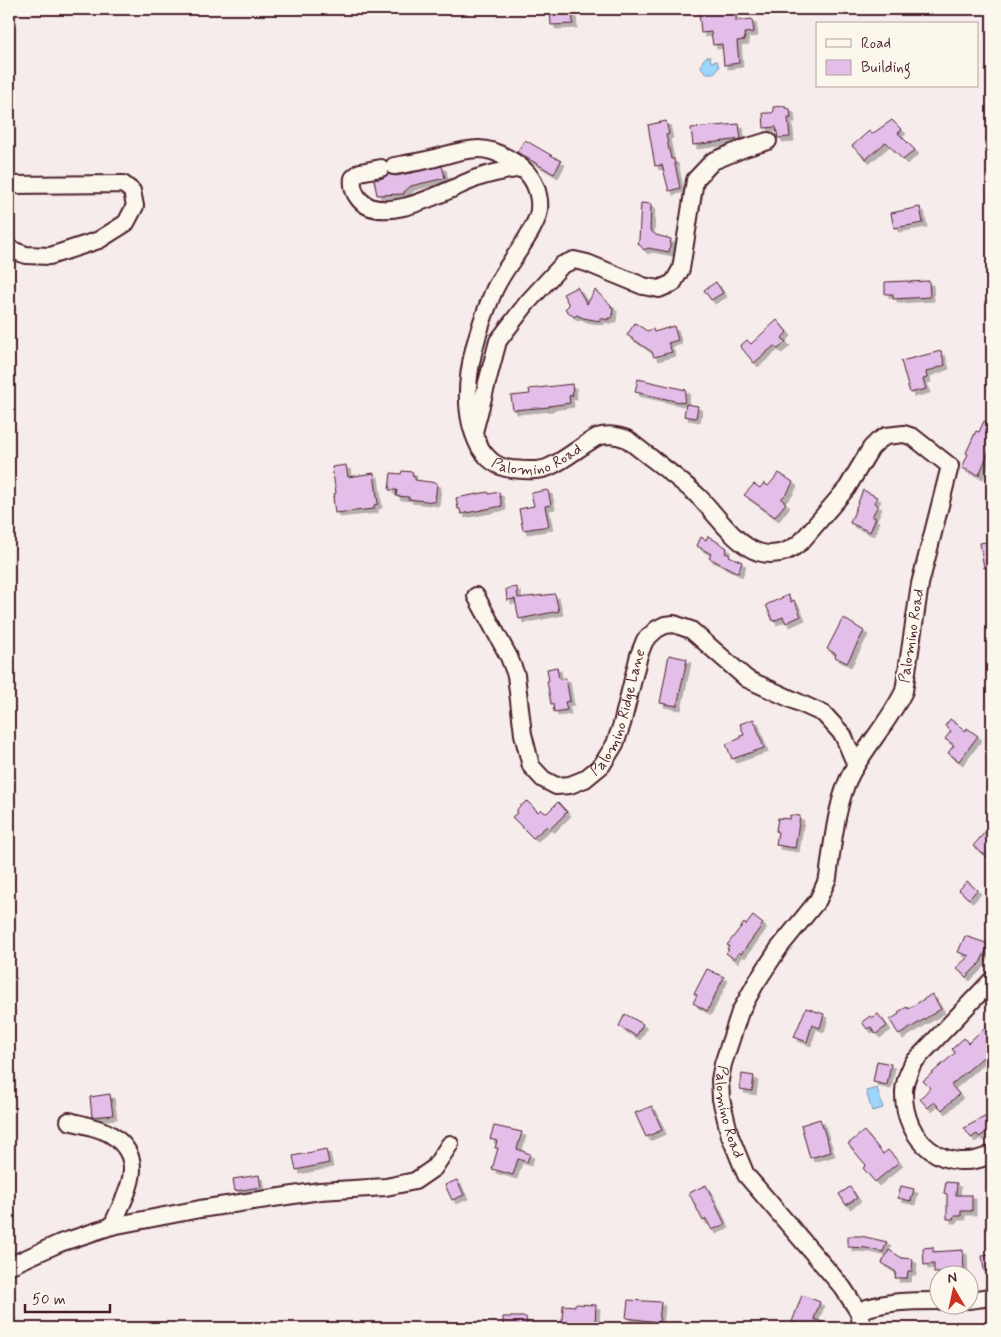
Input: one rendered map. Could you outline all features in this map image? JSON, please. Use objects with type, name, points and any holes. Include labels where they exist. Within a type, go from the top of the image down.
[{"type":"street","name":"Palomino Road","points":[[474,434],[498,342],[527,303],[562,265],[574,260],[643,286],[659,289],[673,284],[681,269],[695,180],[714,161],[768,141]]},
{"type":"street","name":"Palomino Road","points":[[522,168],[503,170],[431,198],[382,210],[371,208],[361,202],[352,186],[353,178],[360,172],[463,151],[482,149],[501,155],[522,168],[535,185],[540,208],[537,218],[493,292],[475,340],[468,389],[468,412],[474,434],[485,456],[492,462],[502,468],[526,471],[548,468],[597,437],[606,434],[616,435],[626,439],[698,496],[741,542],[750,548],[770,554],[794,548],[801,542],[847,488],[871,448],[886,436],[904,434],[913,437],[950,466],[920,584],[904,691],[897,706],[851,773],[840,806],[828,878],[824,888],[818,900],[779,948],[740,1012],[723,1064],[720,1080],[730,1136],[746,1175],[843,1288],[860,1323]]},
{"type":"street","points":[[9,185],[123,184],[132,191],[135,206],[126,223],[100,240],[50,256],[26,254],[9,249]]},
{"type":"street","name":"Palomino Ridge Lane","points":[[476,596],[509,657],[516,675],[523,734],[531,766],[543,779],[556,786],[570,785],[585,779],[602,765],[615,744],[622,724],[639,655],[645,640],[657,629],[665,625],[674,624],[691,630],[747,679],[824,714],[843,735],[856,766]]},
{"type":"street","points":[[992,980],[913,1063],[907,1076],[904,1091],[908,1121],[915,1134],[925,1146],[938,1156],[954,1161],[968,1161],[992,1154]]},
{"type":"street","points":[[69,1121],[109,1133],[129,1153],[133,1166],[133,1177],[112,1226]]},
{"type":"street","points":[[9,1266],[53,1245],[112,1226],[200,1209],[320,1191],[386,1187],[415,1181],[434,1168],[450,1144]]},
{"type":"street","points":[[978,1299],[992,1297]]},
{"type":"street","points":[[860,1323],[873,1305],[902,1301],[928,1301]]},
{"type":"water","points":[[706,57],[710,57],[711,62],[717,61],[719,67],[714,73],[706,73],[701,67]]},
{"type":"water","points":[[877,1088],[883,1108],[872,1111],[866,1091]]},
{"type":"building","points":[[550,9],[572,9],[573,24],[551,25]]},
{"type":"building","points":[[732,9],[733,14],[736,15],[736,21],[752,19],[754,32],[744,33],[745,40],[737,41],[739,63],[724,65],[722,44],[713,45],[711,32],[701,33],[699,12]]},
{"type":"building","points":[[785,106],[785,108],[790,109],[791,118],[788,118],[790,137],[778,138],[776,127],[764,128],[763,113],[772,113],[774,111],[773,107]]},
{"type":"building","points":[[892,120],[902,130],[898,133],[915,150],[903,160],[886,142],[866,159],[852,146],[869,131],[872,134]]},
{"type":"building","points":[[666,121],[669,134],[666,135],[671,159],[674,159],[680,188],[669,191],[662,165],[655,166],[648,125]]},
{"type":"building","points":[[739,124],[741,139],[693,145],[691,128]]},
{"type":"building","points":[[525,140],[561,161],[554,174],[517,152]]},
{"type":"building","points":[[442,166],[445,178],[411,186],[404,194],[377,195],[374,180],[389,174],[396,176]]},
{"type":"building","points":[[641,203],[651,204],[650,230],[656,235],[671,239],[669,252],[648,248],[644,250],[637,242],[639,240]]},
{"type":"building","points":[[920,207],[923,223],[894,228],[891,213]]},
{"type":"building","points":[[929,281],[930,297],[893,299],[893,294],[885,294],[885,282]]},
{"type":"building","points":[[716,282],[723,293],[711,300],[704,290]]},
{"type":"building","points":[[577,287],[587,304],[595,290],[613,307],[612,318],[608,318],[608,320],[600,318],[600,321],[577,315],[574,317],[565,309],[569,305],[563,294]]},
{"type":"building","points":[[777,320],[787,332],[782,338],[786,342],[778,349],[774,346],[754,363],[740,346],[747,340],[751,344]]},
{"type":"building","points":[[635,323],[647,331],[653,329],[654,332],[674,326],[678,340],[668,343],[672,352],[654,357],[652,352],[627,335]]},
{"type":"building","points":[[941,351],[945,365],[926,372],[927,378],[923,379],[926,389],[910,393],[901,361]]},
{"type":"building","points":[[638,379],[686,390],[684,403],[635,392]]},
{"type":"building","points":[[572,384],[573,395],[569,396],[570,403],[513,410],[511,396],[530,394],[529,389]]},
{"type":"building","points":[[686,404],[698,406],[696,418],[684,416]]},
{"type":"building","points":[[984,421],[992,425],[992,444],[979,475],[962,468],[968,454],[966,453],[976,431],[979,432]]},
{"type":"building","points":[[346,465],[348,477],[374,473],[378,504],[374,505],[374,509],[335,513],[333,497],[335,497],[334,494],[336,493],[332,467]]},
{"type":"building","points":[[402,471],[413,472],[412,476],[415,477],[415,480],[437,483],[435,502],[396,496],[397,490],[389,490],[391,473],[401,474]]},
{"type":"building","points":[[779,473],[793,482],[788,492],[781,499],[786,503],[775,517],[744,495],[754,484],[760,488],[764,483],[768,486]]},
{"type":"building","points":[[548,490],[551,505],[545,506],[549,526],[523,530],[519,509],[534,506],[531,493]]},
{"type":"building","points":[[863,490],[877,497],[874,503],[878,505],[872,517],[876,518],[870,532],[850,523]]},
{"type":"building","points":[[488,492],[489,494],[499,492],[502,506],[461,514],[456,498]]},
{"type":"building","points":[[708,536],[727,548],[725,553],[742,562],[738,573],[709,558],[711,554],[697,546],[701,537],[706,540]]},
{"type":"building","points":[[992,541],[992,566],[984,568],[980,543]]},
{"type":"building","points":[[517,587],[518,598],[555,594],[559,611],[519,619],[515,599],[507,600],[506,589]]},
{"type":"building","points":[[788,595],[791,602],[794,600],[801,616],[786,623],[783,617],[773,621],[766,605]]},
{"type":"building","points":[[843,618],[864,631],[847,663],[835,657],[836,654],[827,649]]},
{"type":"building","points":[[669,655],[687,659],[677,706],[660,703]]},
{"type":"building","points":[[557,667],[559,679],[566,678],[570,701],[565,702],[567,710],[554,712],[547,681],[549,681],[547,669]]},
{"type":"building","points":[[754,719],[764,748],[732,759],[726,744],[744,735],[740,724]]},
{"type":"building","points":[[950,719],[966,731],[967,728],[978,736],[959,761],[948,753],[954,745],[945,739],[951,731],[945,726]]},
{"type":"building","points":[[527,801],[538,812],[541,809],[547,813],[558,802],[567,812],[550,829],[547,826],[533,838],[512,817],[516,814],[518,808]]},
{"type":"building","points":[[790,815],[800,816],[795,848],[776,845],[778,818],[790,819]]},
{"type":"building","points":[[992,824],[992,861],[973,846]]},
{"type":"building","points":[[967,881],[977,890],[969,899],[959,890]]},
{"type":"building","points":[[753,916],[763,924],[741,954],[739,952],[734,959],[726,953],[729,950],[727,945],[744,923],[746,925]]},
{"type":"building","points":[[965,936],[989,944],[980,963],[966,977],[956,968],[969,956],[958,952]]},
{"type":"building","points":[[707,969],[724,977],[707,1011],[693,1003],[697,995],[694,994]]},
{"type":"building","points":[[932,994],[941,1009],[899,1035],[890,1020],[899,1014],[898,1012],[907,1007],[908,1009]]},
{"type":"building","points":[[806,1008],[824,1014],[820,1028],[812,1025],[807,1042],[794,1037]]},
{"type":"building","points":[[625,1014],[643,1024],[636,1036],[619,1026]]},
{"type":"building","points":[[878,1014],[887,1026],[876,1034],[871,1027],[867,1029],[862,1022],[870,1016],[872,1018]]},
{"type":"building","points":[[992,1021],[992,1057],[988,1053],[951,1085],[959,1094],[942,1110],[934,1102],[928,1108],[920,1099],[930,1088],[923,1081],[955,1053],[952,1049],[964,1038],[968,1043]]},
{"type":"building","points":[[877,1061],[891,1064],[887,1085],[873,1082]]},
{"type":"building","points":[[742,1074],[754,1076],[752,1091],[740,1089]]},
{"type":"building","points":[[110,1094],[113,1115],[92,1117],[90,1097]]},
{"type":"building","points":[[652,1106],[662,1130],[646,1137],[635,1113]]},
{"type":"building","points":[[992,1113],[992,1128],[979,1137],[977,1134],[971,1138],[964,1128]]},
{"type":"building","points":[[820,1119],[831,1152],[810,1158],[801,1125]]},
{"type":"building","points":[[494,1126],[522,1132],[517,1149],[530,1154],[527,1162],[518,1159],[513,1175],[492,1169],[498,1148],[495,1148],[497,1141],[490,1139]]},
{"type":"building","points":[[864,1131],[883,1154],[888,1150],[899,1162],[875,1182],[863,1168],[866,1165],[848,1144]]},
{"type":"building","points":[[326,1149],[329,1163],[296,1170],[293,1156]]},
{"type":"building","points":[[259,1175],[261,1187],[235,1191],[233,1179]]},
{"type":"building","points":[[457,1180],[464,1195],[452,1200],[445,1185]]},
{"type":"building","points":[[946,1182],[957,1183],[956,1195],[972,1195],[972,1211],[961,1211],[961,1216],[947,1219],[947,1194],[944,1193]]},
{"type":"building","points":[[706,1185],[725,1224],[712,1230],[706,1219],[703,1221],[689,1193]]},
{"type":"building","points":[[901,1186],[914,1189],[911,1201],[898,1198]]},
{"type":"building","points":[[850,1187],[857,1198],[846,1205],[839,1194]]},
{"type":"building","points":[[848,1236],[861,1236],[887,1242],[883,1252],[866,1248],[848,1247]]},
{"type":"building","points":[[933,1247],[933,1252],[963,1250],[964,1264],[924,1265],[923,1248]]},
{"type":"building","points":[[889,1250],[902,1258],[913,1259],[912,1271],[908,1271],[907,1278],[895,1278],[896,1272],[882,1263]]},
{"type":"building","points":[[991,1255],[992,1270],[984,1271],[982,1256]]},
{"type":"building","points":[[802,1295],[820,1302],[814,1319],[836,1328],[795,1328],[797,1324],[792,1322]]},
{"type":"building","points":[[628,1300],[661,1302],[659,1322],[626,1318]]},
{"type":"building","points":[[575,1304],[596,1305],[595,1324],[562,1322],[563,1305],[575,1306]]},
{"type":"building","points":[[503,1317],[526,1317],[527,1328],[503,1328]]}]
